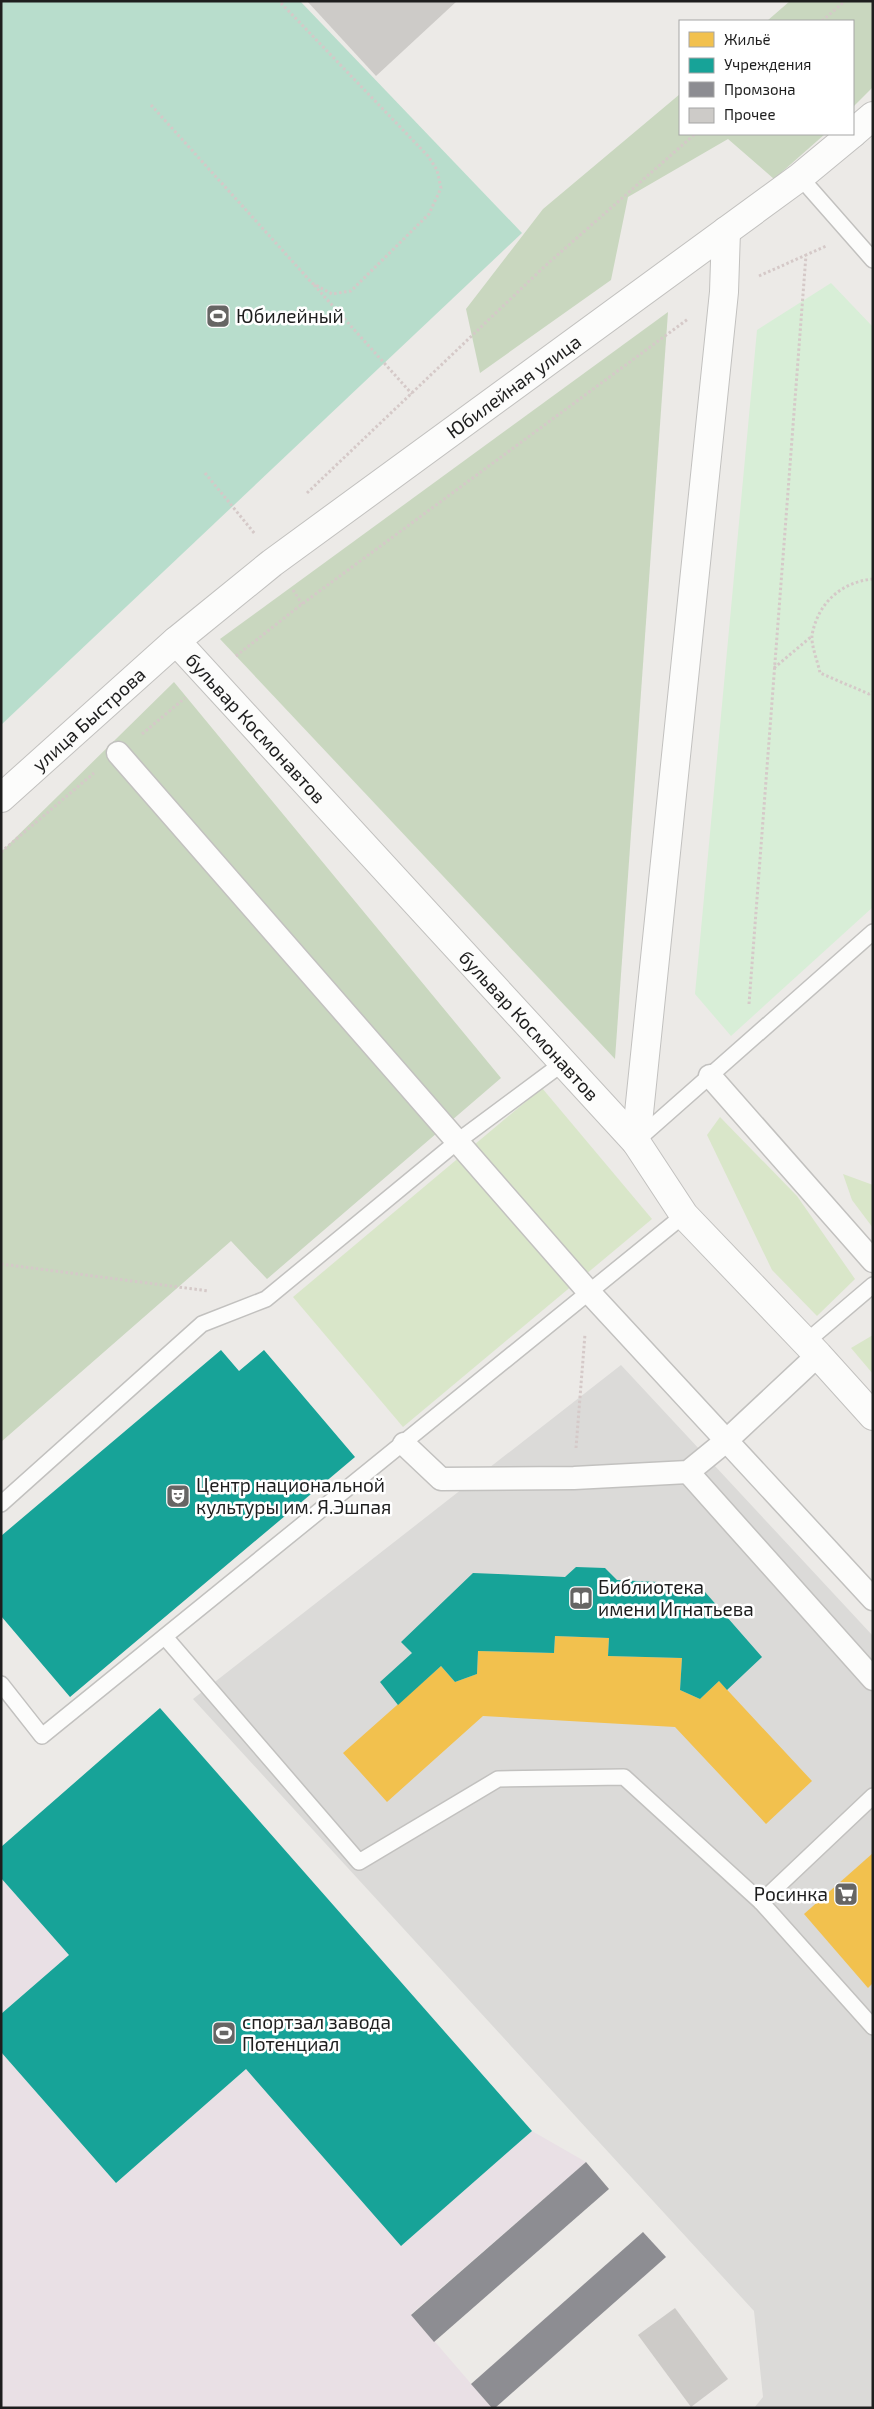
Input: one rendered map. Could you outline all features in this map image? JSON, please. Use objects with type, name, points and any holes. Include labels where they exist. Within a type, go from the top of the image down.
[{"type":"street","name":"Юбилейная улица","points":[[854,131],[873,116]]},
{"type":"street","name":"Юбилейная улица","points":[[176,641],[272,563],[800,177],[850,135]]},
{"type":"street","points":[[636,1142],[724,292],[726,231]]},
{"type":"street","name":"бульвар Космонавтов","points":[[176,641],[636,1142],[684,1215],[812,1348],[873,1416]]},
{"type":"street","name":"улица Быстрова","points":[[1,798],[176,641]]},
{"type":"street","points":[[118,753],[588,1291],[873,1599]]},
{"type":"street","points":[[710,1076],[873,1261]]},
{"type":"street","points":[[404,1444],[441,1479],[574,1478],[688,1472],[726,1441],[812,1348]]},
{"type":"street","points":[[688,1472],[873,1679]]},
{"type":"lane","points":[[800,177],[873,260]]},
{"type":"lane","points":[[636,1142],[873,932]]},
{"type":"lane","points":[[1,1504],[202,1324],[266,1299],[458,1140],[563,1063]]},
{"type":"lane","points":[[1,1684],[42,1736],[684,1215]]},
{"type":"lane","points":[[812,1348],[873,1285]]},
{"type":"lane","points":[[165,1637],[360,1862],[498,1779],[624,1777],[761,1902],[873,2027]]},
{"type":"lane","points":[[761,1902],[873,1796]]},
{"type":"path","points":[[279,1],[428,156],[437,170],[441,188],[429,214],[352,291],[332,294],[312,283]]},
{"type":"path","points":[[823,20],[845,1]]},
{"type":"path","points":[[151,105],[412,394]]},
{"type":"path","points":[[302,497],[545,266],[693,135]]},
{"type":"path","points":[[1,852],[118,753],[302,604],[724,292],[852,234]]},
{"type":"path","points":[[744,1012],[749,1004],[806,255]]},
{"type":"path","points":[[205,473],[259,538]]},
{"type":"path","points":[[774,668],[812,636],[825,602],[855,581],[873,579]]},
{"type":"path","points":[[812,636],[820,673],[869,694],[873,692]]},
{"type":"path","points":[[1,1264],[266,1299]]},
{"type":"path","points":[[574,1478],[588,1291]]},
{"type":"shaded area","points":[[621,1365],[873,1636],[873,2408],[754,2408],[763,2397],[754,2311],[193,1699]]},
{"type":"shaded area","points":[[1,1878],[69,1955],[1,2014]]},
{"type":"shaded area","points":[[1,2052],[116,2183],[246,2069],[401,2245],[532,2131],[586,2162],[411,2314],[492,2408],[1,2408]]},
{"type":"green space","name":"Юбилейный","points":[[1,1],[300,1],[522,233],[1,725]]},
{"type":"green space","points":[[790,1],[873,1],[873,87],[854,106],[854,20],[768,20]]},
{"type":"green space","points":[[679,95],[679,135],[824,135],[774,179],[728,139],[628,197],[611,280],[480,373],[466,309],[543,209]]},
{"type":"green space","points":[[831,283],[873,327],[873,907],[731,1036],[695,994],[757,330]]},
{"type":"green space","points":[[668,312],[615,1059],[220,639]]},
{"type":"green space","points":[[174,682],[501,1078],[267,1279],[231,1241],[1,1442],[1,852]]},
{"type":"green space","points":[[542,1088],[652,1219],[403,1427],[293,1297]]},
{"type":"green space","points":[[720,1117],[797,1196],[855,1279],[817,1316],[772,1270],[707,1135]]},
{"type":"green space","points":[[843,1174],[873,1185],[873,1228],[852,1200]]},
{"type":"green space","points":[[873,1335],[873,1374],[851,1348]]},
{"type":"building: Жильё","points":[[555,1636],[609,1638],[608,1656],[682,1658],[680,1690],[700,1699],[719,1681],[812,1781],[766,1824],[675,1727],[483,1716],[387,1802],[343,1753],[441,1666],[455,1682],[477,1674],[478,1651],[554,1653]]},
{"type":"building: Жильё","points":[[873,1853],[873,1983],[868,1988],[804,1914]]},
{"type":"building: Учреждения","name":"Центр национальной культуры им. Я.Эшпая","points":[[221,1350],[239,1371],[264,1350],[355,1457],[70,1697],[1,1616],[1,1536]]},
{"type":"building: Учреждения","points":[[576,1567],[605,1568],[617,1580],[698,1584],[762,1657],[727,1690],[719,1681],[700,1699],[680,1690],[682,1658],[608,1656],[609,1638],[555,1636],[554,1653],[478,1651],[477,1674],[455,1682],[441,1666],[398,1705],[380,1682],[412,1653],[401,1642],[473,1573],[565,1577]]},
{"type":"building: Учреждения","name":"спортзал завода Потенциал","points":[[160,1708],[532,2131],[401,2246],[246,2069],[116,2183],[1,2052],[1,2014],[69,1955],[1,1878],[1,1847]]},
{"type":"building: Промзона","points":[[586,2162],[609,2189],[434,2342],[411,2315]]},
{"type":"building: Промзона","points":[[643,2232],[666,2257],[495,2408],[492,2408],[471,2384]]},
{"type":"building: Прочее","points":[[307,1],[457,1],[376,76]]},
{"type":"building: Прочее","points":[[675,2308],[728,2379],[691,2407],[638,2335]]},
{"type":"place","name":"Юбилейный","points":[[218,316]]},
{"type":"place","name":"Центр национальной культуры им. Я.Эшпая","points":[[178,1496]]},
{"type":"place","name":"Библиотека имени Игнатьева","points":[[581,1598]]},
{"type":"place","name":"Росинка","points":[[846,1894]]},
{"type":"place","name":"спортзал завода Потенциал","points":[[224,2033]]}]
